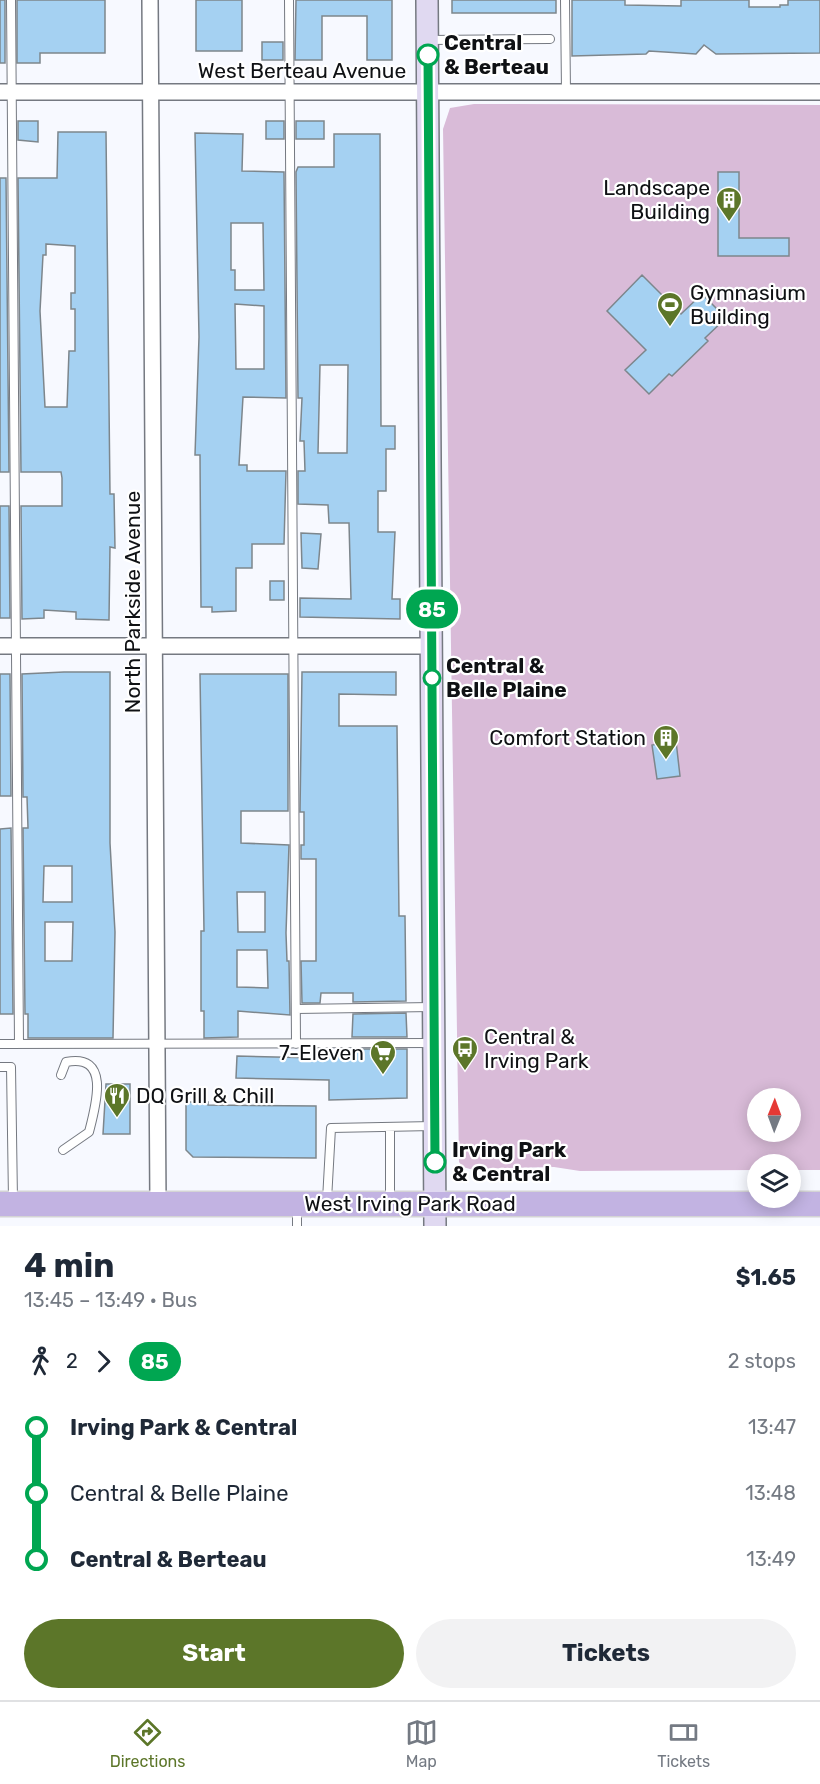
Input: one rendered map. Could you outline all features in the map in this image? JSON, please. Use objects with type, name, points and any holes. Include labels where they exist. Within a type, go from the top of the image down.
[{"type":"main road","points":[[427,0],[435,1215]]},
{"type":"main road","name":"West Irving Park Road","points":[[7,1204],[158,1204],[297,1215],[327,1204],[390,1204],[435,1215],[820,1204]]},
{"type":"street","name":"North Parkside Avenue","points":[[150,0],[158,1204]]},
{"type":"street","name":"West Berteau Avenue","points":[[6,92],[820,92]]},
{"type":"street","points":[[0,646],[432,646]]},
{"type":"lane","points":[[11,0],[6,92],[16,646],[19,1044]]},
{"type":"lane","points":[[289,0],[296,1044]]},
{"type":"lane","points":[[565,0],[566,92]]},
{"type":"lane","points":[[428,40],[550,39]]},
{"type":"lane","points":[[296,1009],[435,1007]]},
{"type":"lane","points":[[0,1044],[435,1043]]},
{"type":"lane","points":[[61,1075],[66,1062],[81,1059],[90,1064],[97,1077],[89,1132],[63,1150]]},
{"type":"lane","points":[[0,1067],[11,1067],[7,1204]]},
{"type":"lane","points":[[327,1204],[331,1128],[435,1126]]},
{"type":"lane","points":[[390,1127],[390,1204]]},
{"type":"shaded area","points":[[474,104],[820,105],[820,1170],[801,1170],[801,1154],[747,1154],[747,1170],[580,1171],[554,1167],[470,1169],[463,1167],[459,1162],[443,129],[450,108]]},
{"type":"building","points":[[0,0],[5,0],[5,63],[0,63]]},
{"type":"building","points":[[17,0],[105,0],[105,53],[40,53],[40,63],[17,63]]},
{"type":"building","points":[[196,0],[242,0],[242,51],[196,51]]},
{"type":"building","points":[[296,0],[392,0],[392,60],[367,60],[367,16],[322,16],[322,60],[295,60]]},
{"type":"building","points":[[452,0],[556,0],[556,13],[452,13]]},
{"type":"building","points":[[572,0],[625,0],[625,5],[681,6],[681,0],[749,0],[749,7],[780,7],[780,5],[788,5],[788,0],[820,0],[820,53],[716,54],[704,45],[696,54],[649,51],[646,54],[572,56]]},
{"type":"building","points":[[262,42],[283,42],[283,60],[262,60]]},
{"type":"building","points":[[18,121],[38,121],[38,142],[18,140]]},
{"type":"building","points":[[266,121],[284,121],[284,139],[266,139]]},
{"type":"building","points":[[296,121],[324,121],[324,139],[296,139]]},
{"type":"building","points":[[58,132],[106,132],[110,494],[114,494],[115,548],[110,547],[109,620],[76,619],[76,612],[44,610],[44,618],[22,619],[21,506],[62,506],[62,478],[61,472],[21,472],[18,178],[57,178]],"holes":[[[46,244],[75,246],[75,293],[71,293],[71,309],[75,309],[75,351],[69,351],[67,407],[45,407],[40,311],[43,255],[46,255]]]},
{"type":"building","points":[[195,133],[243,134],[242,171],[284,172],[286,398],[243,397],[239,465],[247,465],[247,471],[286,471],[284,544],[252,544],[252,568],[236,568],[236,611],[212,612],[212,607],[201,607],[200,455],[195,455],[199,337]],"holes":[[[231,223],[263,223],[264,290],[235,290],[235,270],[231,270]],[[235,304],[264,306],[264,369],[236,369]]]},
{"type":"building","points":[[334,134],[380,134],[381,426],[395,426],[395,449],[386,449],[386,491],[378,491],[378,532],[395,532],[392,599],[400,599],[400,619],[300,617],[300,598],[351,599],[349,523],[329,523],[328,505],[298,504],[298,471],[305,471],[304,441],[300,441],[302,398],[298,398],[296,172],[298,167],[334,167]],"holes":[[[320,365],[348,365],[347,453],[318,453]]]},
{"type":"building","name":"Landscape Building","points":[[718,172],[739,172],[739,238],[789,238],[789,256],[718,256]]},
{"type":"building","points":[[0,178],[6,178],[9,472],[0,472]]},
{"type":"building","name":"Gymnasium Building","points":[[642,275],[681,314],[702,294],[726,318],[705,338],[708,341],[672,376],[669,374],[649,394],[625,370],[646,350],[607,311]]},
{"type":"building","points":[[0,506],[9,506],[10,618],[0,618]]},
{"type":"building","points":[[301,533],[321,534],[318,569],[302,568]]},
{"type":"building","points":[[270,581],[284,581],[284,600],[270,600]]},
{"type":"building","points":[[110,672],[110,843],[115,932],[113,1038],[28,1038],[28,1014],[25,1014],[23,828],[28,828],[27,797],[23,797],[22,674]],"holes":[[[44,866],[72,866],[72,902],[43,902]],[[45,922],[73,922],[72,961],[45,961]]]},
{"type":"building","points":[[302,672],[396,672],[396,695],[339,694],[339,726],[397,726],[399,916],[405,916],[406,1001],[353,1002],[353,993],[321,993],[320,1003],[302,1003],[301,961],[316,961],[316,859],[301,859],[301,845],[304,845],[304,812],[300,812]]},
{"type":"building","points":[[0,674],[10,674],[11,796],[0,796]]},
{"type":"building","points":[[200,674],[288,674],[288,811],[241,811],[241,843],[289,845],[286,933],[290,1015],[238,1011],[238,1037],[204,1038],[204,1011],[201,1011],[201,931],[204,931]],"holes":[[[237,892],[265,892],[265,932],[238,932]],[[237,950],[267,950],[268,988],[237,987]]]},
{"type":"building","name":"Comfort Station","points":[[676,741],[680,776],[657,779],[652,745]]},
{"type":"building","points":[[11,828],[13,1014],[0,1014],[0,829]]},
{"type":"building","points":[[406,1013],[407,1037],[352,1037],[353,1014]]},
{"type":"building","points":[[352,1049],[407,1049],[407,1098],[329,1100],[329,1080],[236,1078],[237,1056],[318,1058],[318,1055],[352,1055]]},
{"type":"building","name":"DQ Grill & Chill","points":[[106,1084],[130,1084],[130,1134],[103,1134]]},
{"type":"building","points":[[186,1102],[208,1102],[208,1105],[316,1106],[316,1158],[193,1157],[186,1150]]},
{"type":"bus line","name":"85","points":[[428,55],[435,1162]]},
{"type":"place","name":"Central & Berteau","points":[[428,55]]},
{"type":"place","name":"Landscape Building","points":[[729,223]]},
{"type":"place","name":"Gymnasium Building","points":[[670,328]]},
{"type":"place","name":"Central & Belle Plaine","points":[[432,678]]},
{"type":"place","name":"Comfort Station","points":[[666,761]]},
{"type":"place","name":"Central & Irving Park","points":[[465,1072]]},
{"type":"place","name":"7-Eleven","points":[[383,1076]]},
{"type":"place","name":"DQ Grill & Chill","points":[[117,1119]]},
{"type":"place","name":"Irving Park & Central","points":[[435,1162]]}]
